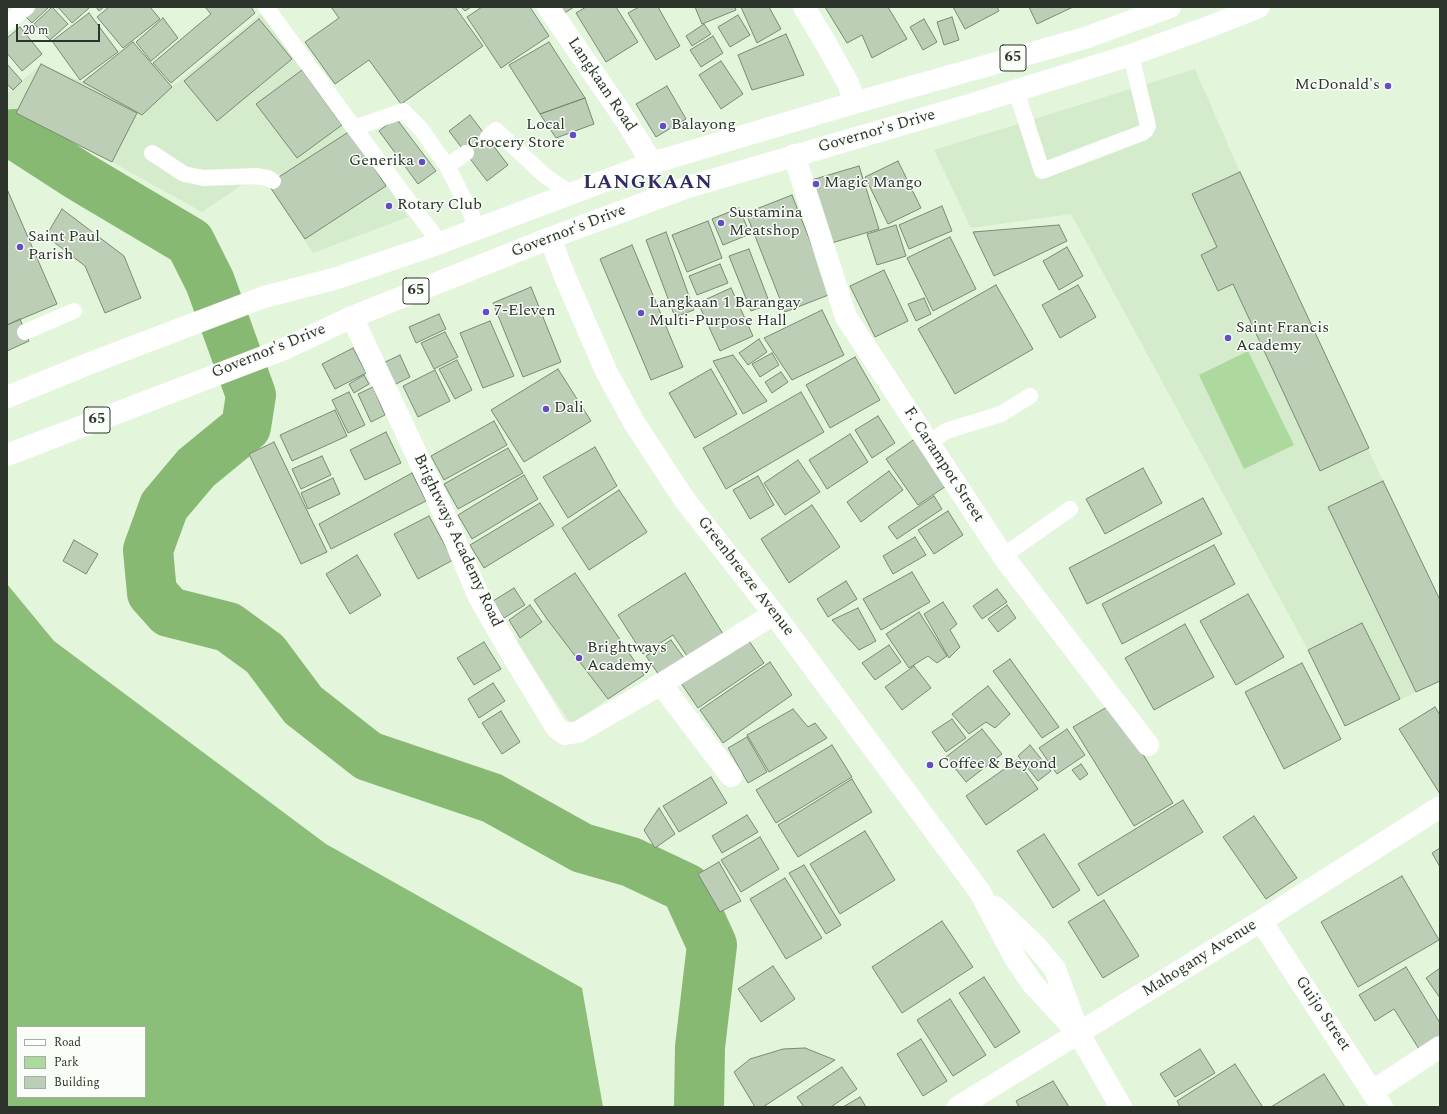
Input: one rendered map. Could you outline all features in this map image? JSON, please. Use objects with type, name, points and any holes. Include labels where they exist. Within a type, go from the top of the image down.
[{"type":"street","name":"Langkaan Road","points":[[548,7],[627,123],[652,163]]},
{"type":"street","points":[[804,7],[849,85],[854,103]]},
{"type":"street","name":"65","points":[[7,397],[167,333],[264,297],[334,279],[440,243],[652,163],[854,103],[1085,38],[1170,7]]},
{"type":"street","name":"Governor's Drive","points":[[7,455],[284,348],[352,317],[550,238],[688,187],[794,155],[872,134],[1131,55],[1247,9]]},
{"type":"street","name":"F. Carampot Street","points":[[794,155],[846,317],[1003,556],[1148,745]]},
{"type":"street","name":"Greenbreeze Avenue","points":[[550,238],[565,277],[607,373],[635,424],[684,499],[774,614],[980,892],[1020,964],[1032,982],[1078,1034],[1121,1107]]},
{"type":"street","name":"Brightways Academy Road","points":[[352,317],[437,498],[479,597],[556,728],[565,734],[578,732],[774,614]]},
{"type":"street","points":[[660,684],[731,776]]},
{"type":"street","name":"Mahogany Avenue","points":[[958,1107],[1261,921],[1440,807]]},
{"type":"street","name":"Guijo Street","points":[[1261,921],[1378,1099]]},
{"type":"street","points":[[1378,1099],[1440,1047]]},
{"type":"lane","points":[[7,23],[27,7]]},
{"type":"lane","points":[[266,7],[440,243]]},
{"type":"lane","points":[[1016,90],[1042,171],[1142,133],[1146,130],[1148,126],[1131,55]]},
{"type":"lane","points":[[354,128],[403,111],[421,129],[447,166],[471,213],[476,230]]},
{"type":"lane","points":[[487,138],[496,130],[544,174],[571,194]]},
{"type":"lane","points":[[152,153],[184,174],[204,178],[256,176],[268,178],[273,181]]},
{"type":"lane","points":[[447,166],[466,153]]},
{"type":"lane","points":[[25,332],[74,311]]},
{"type":"lane","points":[[929,443],[946,430],[1001,414],[1030,396]]},
{"type":"lane","points":[[1003,556],[1070,509]]},
{"type":"shaded area","points":[[262,13],[350,131],[408,217],[313,253],[268,184],[245,183],[202,212],[112,162],[16,113],[7,112],[7,94],[41,64],[83,82],[133,42],[172,87]]},
{"type":"shaded area","name":"Saint Francis Academy","points":[[1195,69],[1240,172],[1383,481],[1440,600],[1440,681],[1345,726],[1308,650],[1071,214],[971,228],[934,150]]},
{"type":"shaded area","name":"Brightways Academy","points":[[575,573],[644,675],[571,724],[515,641],[546,619],[534,600]]},
{"type":"green space","points":[[1248,351],[1294,445],[1244,469],[1199,375]]},
{"type":"green space","points":[[7,584],[54,641],[326,844],[582,988],[603,1107],[7,1107]]},
{"type":"building","points":[[30,7],[49,7],[32,23],[23,14]]},
{"type":"building","points":[[52,7],[68,24],[50,40],[34,24]]},
{"type":"building","points":[[58,7],[88,7],[89,8],[72,23]]},
{"type":"building","points":[[96,7],[104,7],[99,11]]},
{"type":"building","points":[[109,7],[150,7],[160,19],[123,48],[97,17]]},
{"type":"building","points":[[205,7],[251,7],[255,13],[171,83],[153,63],[211,14]]},
{"type":"building","points":[[331,7],[455,7],[483,46],[401,104],[369,60],[335,84],[305,42],[339,18]]},
{"type":"building","points":[[461,7],[471,7],[465,11]]},
{"type":"building","points":[[482,7],[530,7],[549,36],[501,68],[467,17]]},
{"type":"building","points":[[558,7],[574,7],[563,14]]},
{"type":"building","points":[[586,7],[616,7],[638,42],[606,62],[576,13]]},
{"type":"building","points":[[639,7],[658,7],[680,46],[656,60],[628,13]]},
{"type":"building","points":[[695,7],[735,7],[736,10],[702,24]]},
{"type":"building","points":[[741,7],[769,7],[781,29],[757,43]]},
{"type":"building","points":[[825,7],[888,7],[907,39],[872,58],[862,35],[847,43]]},
{"type":"building","points":[[953,7],[997,7],[999,11],[965,29]]},
{"type":"building","points":[[1029,7],[1073,7],[1037,24]]},
{"type":"building","points":[[89,13],[118,52],[80,80],[52,41]]},
{"type":"building","points":[[738,15],[750,35],[730,47],[718,27]]},
{"type":"building","points":[[952,17],[959,40],[944,45],[937,22]]},
{"type":"building","points":[[163,18],[178,38],[151,61],[136,42]]},
{"type":"building","points":[[259,19],[292,59],[217,121],[184,81]]},
{"type":"building","points":[[924,19],[937,42],[923,50],[910,27]]},
{"type":"building","points":[[704,24],[711,34],[692,46],[686,36]]},
{"type":"building","points":[[20,27],[42,54],[22,71],[7,53],[7,38]]},
{"type":"building","points":[[786,34],[804,75],[752,90],[738,55]]},
{"type":"building","points":[[713,36],[723,53],[701,67],[690,50]]},
{"type":"building","points":[[133,42],[172,87],[142,115],[83,82]]},
{"type":"building","points":[[549,42],[585,98],[540,114],[509,65]]},
{"type":"building","points":[[721,61],[743,94],[721,109],[699,75]]},
{"type":"building","points":[[7,64],[22,81],[13,90],[7,84]]},
{"type":"building","points":[[41,64],[137,113],[112,162],[16,113]]},
{"type":"building","points":[[302,70],[342,125],[297,158],[256,104]]},
{"type":"building","points":[[667,86],[686,119],[656,137],[636,104]]},
{"type":"building","points":[[585,98],[594,124],[556,138],[540,114]]},
{"type":"building","points":[[470,115],[508,165],[487,181],[449,131]]},
{"type":"building","points":[[396,118],[436,171],[418,184],[379,131]]},
{"type":"building","points":[[350,131],[386,186],[305,239],[268,184]]},
{"type":"building","points":[[898,161],[921,208],[888,224],[865,177]]},
{"type":"building","points":[[859,166],[879,229],[828,244],[808,181]]},
{"type":"building","points":[[1240,172],[1369,448],[1320,471],[1233,284],[1218,291],[1201,255],[1217,247],[1192,194]]},
{"type":"building","name":"Saint Paul Parish","points":[[7,189],[57,304],[7,325]]},
{"type":"building","points":[[792,195],[831,294],[785,312],[746,213]]},
{"type":"building","points":[[942,206],[952,231],[909,249],[899,225]]},
{"type":"building","points":[[739,208],[750,234],[723,245],[712,219]]},
{"type":"building","points":[[62,209],[124,256],[141,298],[105,313],[85,266],[46,236]]},
{"type":"building","points":[[708,221],[722,258],[687,272],[672,235]]},
{"type":"building","points":[[896,225],[906,256],[877,265],[867,234]]},
{"type":"building","points":[[1059,225],[1067,241],[994,276],[973,232]]},
{"type":"building","points":[[666,232],[694,310],[675,317],[646,240]]},
{"type":"building","points":[[950,237],[976,289],[933,311],[907,258]]},
{"type":"building","name":"Langkaan 1 Barangay Multi-Purpose Hall","points":[[632,245],[683,367],[651,380],[600,259]]},
{"type":"building","points":[[1067,247],[1083,276],[1059,290],[1043,261]]},
{"type":"building","points":[[749,249],[770,304],[751,311],[729,256]]},
{"type":"building","points":[[720,264],[728,283],[697,295],[689,276]]},
{"type":"building","points":[[884,270],[908,321],[875,337],[850,286]]},
{"type":"building","points":[[996,285],[1033,349],[955,394],[918,329]]},
{"type":"building","points":[[1078,285],[1096,317],[1060,338],[1042,305]]},
{"type":"building","points":[[531,287],[561,362],[523,377],[493,303]]},
{"type":"building","points":[[731,288],[753,336],[720,351],[698,303]]},
{"type":"building","points":[[924,298],[931,314],[916,321],[908,304]]},
{"type":"building","points":[[822,310],[844,355],[792,380],[764,338]]},
{"type":"building","points":[[439,314],[446,329],[416,343],[409,327]]},
{"type":"building","points":[[20,319],[29,341],[7,351],[7,325]]},
{"type":"building","points":[[490,321],[514,376],[483,388],[460,333]]},
{"type":"building","points":[[445,332],[458,357],[434,369],[421,343]]},
{"type":"building","points":[[759,339],[767,352],[748,365],[739,353]]},
{"type":"building","points":[[353,348],[366,373],[335,389],[322,364]]},
{"type":"building","points":[[772,353],[779,365],[760,377],[752,364]]},
{"type":"building","points":[[400,355],[410,377],[392,386],[381,364]]},
{"type":"building","points":[[733,355],[767,401],[743,414],[713,361]]},
{"type":"building","points":[[855,357],[880,400],[830,428],[806,385]]},
{"type":"building","points":[[457,360],[472,390],[455,399],[439,369]]},
{"type":"building","points":[[558,369],[591,421],[524,462],[491,410]]},
{"type":"building","points":[[711,369],[737,414],[695,438],[669,393]]},
{"type":"building","points":[[435,370],[450,401],[418,417],[403,386]]},
{"type":"building","points":[[781,372],[788,382],[772,393],[765,382]]},
{"type":"building","points":[[364,375],[369,384],[354,393],[349,384]]},
{"type":"building","points":[[373,387],[385,415],[371,422],[358,394]]},
{"type":"building","points":[[349,392],[365,425],[348,433],[332,400]]},
{"type":"building","points":[[801,392],[824,432],[726,489],[703,448]]},
{"type":"building","points":[[335,410],[347,436],[292,461],[280,435]]},
{"type":"building","points":[[878,416],[895,443],[872,458],[855,430]]},
{"type":"building","points":[[494,421],[507,445],[444,480],[431,456]]},
{"type":"building","points":[[386,432],[401,463],[365,480],[350,450]]},
{"type":"building","points":[[850,434],[868,462],[827,489],[809,460]]},
{"type":"building","points":[[919,436],[952,482],[918,505],[886,459]]},
{"type":"building","points":[[274,442],[327,552],[301,564],[249,454]]},
{"type":"building","points":[[595,447],[617,486],[568,518],[543,477]]},
{"type":"building","points":[[508,448],[523,473],[458,509],[444,484]]},
{"type":"building","points":[[322,456],[331,475],[301,489],[292,469]]},
{"type":"building","points":[[798,460],[820,492],[785,515],[764,483]]},
{"type":"building","points":[[1143,468],[1162,503],[1105,534],[1086,499]]},
{"type":"building","points":[[889,471],[903,490],[861,522],[847,502]]},
{"type":"building","points":[[412,473],[426,501],[331,549],[319,524]]},
{"type":"building","points":[[524,475],[538,499],[472,539],[458,515]]},
{"type":"building","points":[[758,476],[774,505],[750,519],[733,490]]},
{"type":"building","points":[[333,478],[340,494],[308,509],[301,493]]},
{"type":"building","points":[[1383,481],[1440,600],[1440,681],[1416,692],[1328,507]]},
{"type":"building","points":[[619,490],[647,532],[589,570],[562,528]]},
{"type":"building","points":[[934,496],[942,509],[897,539],[888,527]]},
{"type":"building","points":[[1203,498],[1222,534],[1087,604],[1069,568]]},
{"type":"building","points":[[540,503],[554,525],[484,568],[470,545]]},
{"type":"building","points":[[812,505],[840,547],[789,583],[761,539]]},
{"type":"building","points":[[948,511],[963,535],[934,554],[918,530]]},
{"type":"building","points":[[429,516],[453,560],[418,579],[394,534]]},
{"type":"building","points":[[915,537],[926,555],[893,574],[883,556]]},
{"type":"building","points":[[74,540],[98,554],[86,574],[63,561]]},
{"type":"building","points":[[1214,545],[1235,584],[1122,644],[1102,604]]},
{"type":"building","points":[[357,555],[381,595],[350,614],[326,574]]},
{"type":"building","points":[[912,572],[930,602],[881,630],[863,599]]},
{"type":"building","points":[[575,573],[644,675],[608,699],[534,600]]},
{"type":"building","points":[[685,573],[723,634],[687,656],[673,635],[643,654],[618,615]]},
{"type":"building","points":[[846,581],[857,599],[828,617],[817,599]]},
{"type":"building","points":[[514,588],[525,605],[504,618],[493,601]]},
{"type":"building","points":[[997,589],[1007,602],[982,619],[973,606]]},
{"type":"building","points":[[1248,594],[1284,657],[1236,685],[1200,621]]},
{"type":"building","points":[[943,602],[957,624],[950,630],[960,647],[949,658],[924,614]]},
{"type":"building","points":[[530,605],[542,622],[520,638],[509,620]]},
{"type":"building","points":[[1007,605],[1016,618],[998,632],[988,619]]},
{"type":"building","points":[[858,608],[876,641],[859,650],[832,620]]},
{"type":"building","points":[[919,612],[947,656],[937,663],[928,656],[909,668],[886,634]]},
{"type":"building","points":[[1362,623],[1400,699],[1345,726],[1308,650]]},
{"type":"building","points":[[1185,624],[1214,677],[1154,710],[1125,658]]},
{"type":"building","points":[[745,635],[764,663],[698,708],[679,680]]},
{"type":"building","points":[[671,640],[684,658],[659,675],[646,656]]},
{"type":"building","points":[[484,642],[501,669],[474,685],[457,658]]},
{"type":"building","points":[[889,645],[901,662],[875,680],[862,663]]},
{"type":"building","points":[[1010,659],[1059,727],[1042,738],[993,671]]},
{"type":"building","points":[[770,662],[792,695],[723,743],[700,710]]},
{"type":"building","points":[[1302,663],[1341,739],[1284,769],[1245,692]]},
{"type":"building","points":[[914,666],[931,688],[902,710],[885,687]]},
{"type":"building","points":[[493,683],[505,701],[479,718],[468,699]]},
{"type":"building","points":[[988,686],[1010,714],[995,728],[986,722],[969,734],[952,714]]},
{"type":"building","points":[[1112,704],[1173,803],[1134,826],[1073,727]]},
{"type":"building","points":[[1435,707],[1440,715],[1440,794],[1399,729]]},
{"type":"building","points":[[793,709],[808,727],[815,723],[827,738],[769,772],[747,735]]},
{"type":"building","points":[[501,711],[520,742],[502,754],[482,723]]},
{"type":"building","points":[[952,719],[966,738],[946,752],[932,732]]},
{"type":"building","points":[[982,729],[1002,754],[966,782],[946,757]]},
{"type":"building","points":[[1067,729],[1085,755],[1057,774],[1039,748]]},
{"type":"building","points":[[747,737],[767,772],[748,783],[728,748]]},
{"type":"building","points":[[832,745],[852,777],[776,823],[756,790]]},
{"type":"building","points":[[1030,745],[1051,771],[1038,781],[1018,756]]},
{"type":"building","points":[[1017,760],[1038,789],[986,825],[966,796]]},
{"type":"building","points":[[1081,764],[1088,774],[1080,780],[1072,770]]},
{"type":"building","points":[[711,777],[727,803],[679,832],[663,806]]},
{"type":"building","points":[[852,779],[872,812],[798,857],[778,825]]},
{"type":"building","points":[[1183,800],[1203,832],[1098,896],[1078,864]]},
{"type":"building","points":[[659,808],[675,834],[655,848],[644,830]]},
{"type":"building","points":[[747,815],[758,832],[722,853],[712,836]]},
{"type":"building","points":[[1254,816],[1297,878],[1266,899],[1223,837]]},
{"type":"building","points":[[865,831],[895,880],[840,914],[810,864]]},
{"type":"building","points":[[1044,834],[1080,890],[1053,908],[1017,851]]},
{"type":"building","points":[[760,837],[779,869],[741,892],[721,860]]},
{"type":"building","points":[[1440,848],[1440,867],[1432,853]]},
{"type":"building","points":[[719,862],[741,901],[720,912],[698,874]]},
{"type":"building","points":[[804,865],[841,925],[826,934],[789,873]]},
{"type":"building","points":[[1402,876],[1439,940],[1358,987],[1321,922]]},
{"type":"building","points":[[785,878],[822,938],[786,959],[750,899]]},
{"type":"building","points":[[1104,900],[1139,956],[1103,978],[1068,922]]},
{"type":"building","points":[[942,921],[973,967],[902,1013],[872,967]]},
{"type":"building","points":[[773,966],[795,999],[761,1022],[738,989]]},
{"type":"building","points":[[1406,967],[1440,1023],[1440,1036],[1419,1049],[1394,1009],[1375,1021],[1359,995]]},
{"type":"building","points":[[1440,968],[1440,998],[1426,978]]},
{"type":"building","points":[[984,977],[1020,1032],[995,1048],[959,993]]},
{"type":"building","points":[[950,999],[986,1055],[953,1076],[917,1020]]},
{"type":"building","points":[[921,1039],[947,1081],[923,1096],[897,1054]]},
{"type":"building","points":[[805,1048],[835,1060],[763,1107],[755,1107],[734,1072],[750,1059],[783,1049]]},
{"type":"building","points":[[1200,1049],[1215,1073],[1175,1097],[1160,1074]]},
{"type":"building","points":[[1235,1064],[1262,1106],[1180,1107],[1177,1101]]},
{"type":"building","points":[[842,1067],[857,1089],[831,1107],[804,1107],[797,1097]]},
{"type":"building","points":[[1324,1074],[1345,1107],[1271,1107]]},
{"type":"building","points":[[1053,1081],[1069,1107],[1019,1107],[1016,1101]]},
{"type":"building","points":[[860,1097],[866,1107],[843,1107]]},
{"type":"waterway","points":[[7,135],[14,134],[79,176],[190,242],[210,282],[251,395],[246,427],[196,468],[164,506],[148,550],[152,593],[169,612],[228,627],[265,654],[303,705],[368,756],[492,798],[582,848],[631,862],[686,888],[712,945],[700,1047],[699,1107]]},
{"type":"place","name":"McDonald's","points":[[1388,86]]},
{"type":"place","name":"Balayong","points":[[663,126]]},
{"type":"place","name":"Local Grocery Store","points":[[573,135]]},
{"type":"place","name":"Generika","points":[[422,162]]},
{"type":"place","name":"Magic Mango","points":[[816,184]]},
{"type":"place","name":"Rotary Club","points":[[389,206]]},
{"type":"place","name":"Sustamina Meatshop","points":[[721,223]]},
{"type":"place","name":"Saint Paul Parish","points":[[20,247]]},
{"type":"place","name":"7-Eleven","points":[[486,312]]},
{"type":"place","name":"Langkaan 1 Barangay Multi-Purpose Hall","points":[[641,313]]},
{"type":"place","name":"Saint Francis Academy","points":[[1228,338]]},
{"type":"place","name":"Dali","points":[[546,409]]},
{"type":"place","name":"Brightways Academy","points":[[579,658]]},
{"type":"place","name":"Coffee & Beyond","points":[[930,765]]},
{"type":"district","name":"LANGKAAN","points":[[648,184]]}]
